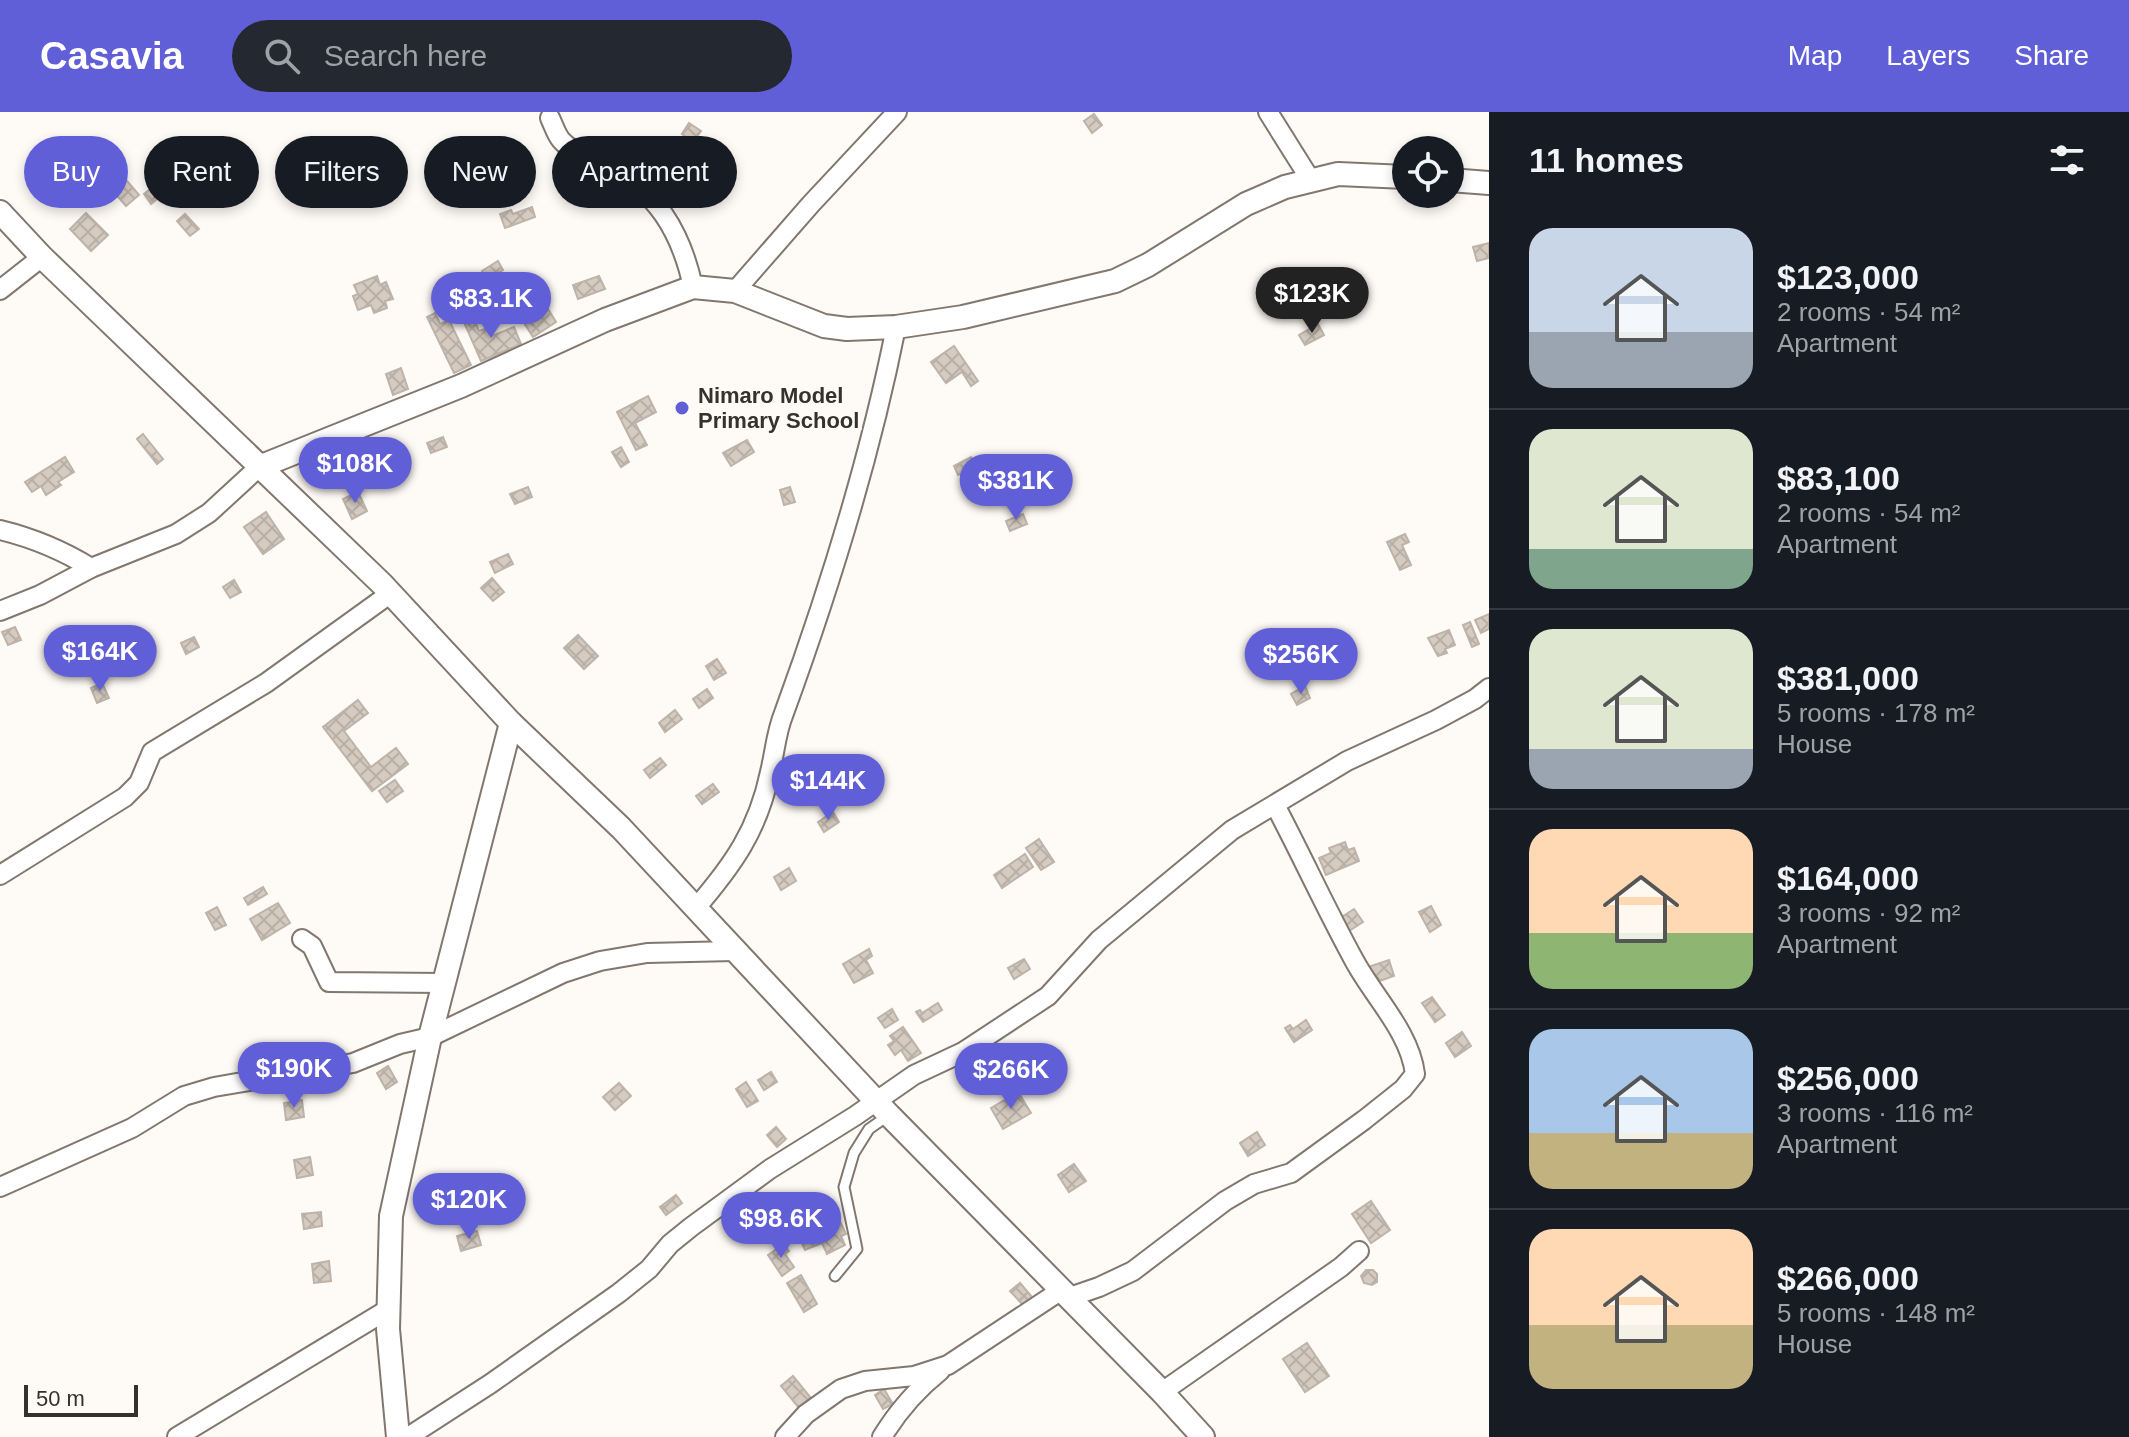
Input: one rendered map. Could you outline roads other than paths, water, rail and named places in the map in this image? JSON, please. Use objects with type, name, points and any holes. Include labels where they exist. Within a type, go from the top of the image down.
[{"type":"street","points":[[735,291],[897,112]]},
{"type":"street","points":[[1268,112],[1310,179]]},
{"type":"street","points":[[550,118],[561,141],[582,154],[602,161],[650,194],[687,260],[693,287]]},
{"type":"street","points":[[0,611],[40,595],[91,568],[176,534],[209,513],[259,467],[461,386],[605,320],[693,287],[735,291],[824,326],[847,329],[896,327],[1009,307],[1115,281],[1148,265],[1246,204],[1310,179],[1362,174],[1392,176]]},
{"type":"street","points":[[1464,181],[1489,183]]},
{"type":"street","points":[[0,212],[42,257],[391,593],[511,723],[621,828],[883,1107],[1203,1437]]},
{"type":"street","points":[[0,290],[42,257]]},
{"type":"street","points":[[695,909],[729,870],[760,808],[776,734],[809,644],[861,480],[896,327]]},
{"type":"street","points":[[0,530],[31,538],[91,568]]},
{"type":"street","points":[[0,875],[125,797],[139,783],[152,752],[266,683],[391,593]]},
{"type":"street","points":[[408,1437],[490,1384],[619,1293],[649,1269],[670,1244],[770,1169],[883,1107],[914,1075],[963,1052],[1048,996],[1099,940],[1232,830],[1347,761],[1436,720],[1489,688]]},
{"type":"street","points":[[398,1437],[387,1310],[391,1216],[430,1037],[511,723]]},
{"type":"street","points":[[882,1437],[921,1386],[948,1365],[1064,1294],[1099,1287],[1133,1271],[1225,1201],[1254,1184],[1291,1173],[1403,1089],[1415,1074],[1413,1059],[1402,1036],[1353,959],[1275,805]]},
{"type":"street","points":[[302,939],[312,946],[329,982],[444,983]]},
{"type":"street","points":[[0,1187],[132,1128],[184,1096],[214,1087],[353,1063],[400,1044],[430,1037],[563,973],[600,961],[647,953],[734,951]]},
{"type":"street","points":[[1162,1392],[1341,1267],[1359,1251]]},
{"type":"street","points":[[177,1437],[387,1310]]},
{"type":"street","points":[[785,1437],[806,1414],[841,1389],[865,1381],[914,1376],[948,1365]]},
{"type":"lane","points":[[835,1276],[857,1249],[844,1187],[854,1153],[883,1107]]},
{"type":"place","name":"Nimaro Model Primary School","points":[[682,408]]}]
